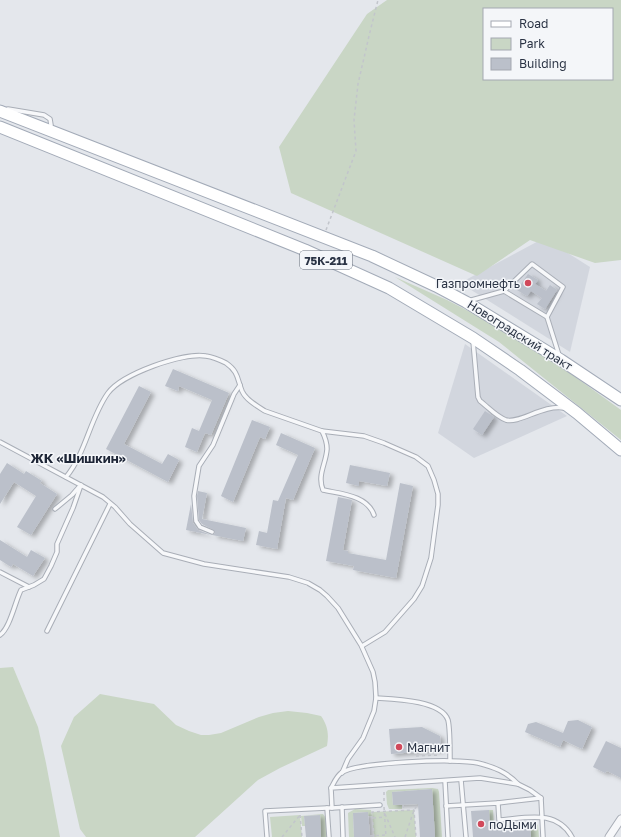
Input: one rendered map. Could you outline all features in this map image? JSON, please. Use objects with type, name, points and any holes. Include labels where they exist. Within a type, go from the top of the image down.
[{"type":"main road","name":"75К-211","points":[[0,109],[49,130],[324,237]]},
{"type":"main road","name":"75К-211","points":[[0,127],[305,250],[388,288],[473,338],[520,370],[577,413],[621,450]]},
{"type":"main road","points":[[33,140],[42,139],[49,130]]},
{"type":"main road","name":"Новоградский тракт","points":[[324,237],[372,256],[466,302],[561,360],[621,400]]},
{"type":"street","points":[[609,837],[621,819]]},
{"type":"lane","points":[[466,302],[504,291],[532,264],[563,287],[547,317]]},
{"type":"lane","points":[[504,291],[547,317],[561,360]]},
{"type":"lane","points":[[473,338],[478,397],[480,401],[502,418],[514,420],[547,408],[554,407],[567,409],[577,413]]},
{"type":"lane","points":[[66,477],[79,459],[85,440],[109,392],[120,381],[177,358],[192,356],[216,358],[227,364],[234,370],[239,378],[242,392],[246,397],[265,411],[322,431],[364,436],[416,457],[428,466],[438,494],[431,558],[422,586],[414,599],[385,632],[362,646]]},
{"type":"lane","points":[[212,532],[200,527],[196,521],[194,496],[199,466],[213,445],[234,394],[240,385]]},
{"type":"lane","points":[[322,431],[326,439],[327,449],[320,479],[323,490],[352,496],[372,510],[374,515]]},
{"type":"lane","points":[[0,442],[81,485],[110,504],[140,534],[163,553],[204,564],[289,578],[308,583],[320,590],[338,608],[362,646],[373,672],[375,682],[376,698],[374,711],[363,738],[348,759],[342,773]]},
{"type":"lane","points":[[56,509],[81,485]]},
{"type":"lane","points":[[0,635],[6,627],[21,590],[34,586],[44,579],[57,552],[57,544],[73,508],[81,485]]},
{"type":"lane","points":[[47,632],[110,504]]},
{"type":"lane","points":[[0,572],[29,587]]},
{"type":"lane","points":[[376,698],[403,699],[440,710],[448,720],[450,761]]},
{"type":"lane","points":[[332,808],[331,788],[335,780],[342,773],[352,768],[380,764],[450,761],[477,763],[499,770],[512,777],[518,784]]},
{"type":"lane","points":[[331,788],[480,778],[518,784],[541,798]]},
{"type":"lane","points":[[461,780],[466,837]]},
{"type":"lane","points":[[444,781],[448,837]]},
{"type":"lane","points":[[446,806],[498,803],[541,798]]},
{"type":"lane","points":[[541,798],[543,837]]},
{"type":"lane","points":[[498,803],[499,820],[542,817],[557,821],[567,828],[572,837]]},
{"type":"lane","points":[[267,837],[265,811],[380,805]]},
{"type":"lane","points":[[342,807],[344,837]]},
{"type":"lane","points":[[327,808],[329,837]]},
{"type":"path","points":[[324,237],[356,151],[354,120],[358,84],[378,0]]},
{"type":"path","points":[[370,836],[386,836],[383,790],[390,790]]},
{"type":"path","points":[[405,837],[414,810],[418,804]]},
{"type":"path","points":[[403,805],[404,810]]},
{"type":"path","points":[[374,837],[372,812],[414,810]]},
{"type":"path","points":[[414,810],[416,837]]},
{"type":"path","points":[[384,812],[395,837]]},
{"type":"path","points":[[293,815],[300,815]]},
{"type":"path","points":[[300,815],[302,837]]},
{"type":"path","points":[[282,837],[300,815]]},
{"type":"path","points":[[369,818],[385,817]]},
{"type":"path","points":[[414,820],[419,819]]},
{"type":"shaded area","points":[[544,238],[590,267],[570,352],[460,283]]},
{"type":"shaded area","points":[[465,344],[567,416],[474,458],[438,433]]},
{"type":"green space","points":[[387,0],[621,0],[621,260],[595,263],[530,240],[477,276],[291,193],[279,147],[367,14]]},
{"type":"green space","points":[[395,277],[447,300],[501,328],[574,376],[621,410],[621,440],[499,342]]},
{"type":"green space","points":[[13,667],[38,727],[60,837],[0,837],[0,668]]},
{"type":"green space","points":[[100,694],[154,704],[176,725],[201,735],[221,733],[259,717],[273,713],[288,711],[321,716],[327,730],[327,746],[258,780],[195,837],[86,837],[80,829],[61,746],[74,717]]},
{"type":"green space","points":[[432,788],[438,789],[439,792],[442,837],[435,837],[432,789],[392,792],[393,805],[402,805],[402,809],[389,809],[387,804],[386,792],[388,790]]},
{"type":"green space","points":[[355,809],[371,810],[372,816],[368,816],[368,812],[353,813],[354,837],[349,837],[348,813]]},
{"type":"green space","points":[[414,810],[416,837],[374,837],[372,812]]},
{"type":"green space","points":[[489,810],[493,810],[494,826],[536,823],[538,825],[539,837],[531,837],[530,826],[490,829]]},
{"type":"green space","points":[[323,814],[326,818],[327,837],[321,837],[320,815],[304,816],[305,826],[302,826],[301,816]]},
{"type":"green space","points":[[300,815],[302,837],[272,837],[270,817]]},
{"type":"building","points":[[528,274],[538,280],[535,284],[546,291],[550,285],[557,290],[545,309],[537,304],[542,298],[531,291],[527,296],[517,290]]},
{"type":"building","points":[[173,369],[229,393],[211,435],[205,433],[197,452],[185,447],[192,428],[199,431],[212,400],[179,386],[178,391],[165,386]]},
{"type":"building","points":[[139,386],[151,392],[124,444],[162,464],[168,454],[179,460],[168,482],[106,449]]},
{"type":"building","points":[[485,411],[494,417],[482,435],[473,429]]},
{"type":"building","points":[[252,420],[270,427],[265,439],[260,437],[233,502],[221,496]]},
{"type":"building","points":[[281,433],[315,448],[293,500],[286,498],[277,549],[256,545],[259,531],[267,533],[273,500],[278,501],[298,455],[276,445]]},
{"type":"building","points":[[7,463],[24,474],[26,471],[42,481],[40,483],[57,494],[31,535],[17,527],[36,496],[14,482],[0,504],[0,474]]},
{"type":"building","points":[[350,465],[390,473],[387,486],[359,481],[359,486],[346,483]]},
{"type":"building","points":[[400,483],[413,486],[396,578],[353,570],[354,566],[326,561],[338,497],[352,500],[343,550],[348,551],[348,553],[386,560]]},
{"type":"building","points":[[198,491],[207,493],[202,519],[246,528],[243,541],[212,535],[215,533],[214,530],[202,524],[199,520]]},
{"type":"building","points":[[191,504],[193,523],[198,530],[211,535],[186,530]]},
{"type":"building","points":[[0,540],[27,557],[31,550],[45,558],[33,576],[13,564],[11,567],[0,560]]},
{"type":"building","points":[[578,720],[592,727],[582,749],[563,740],[560,747],[525,732],[528,724],[536,722],[563,733],[568,721]]},
{"type":"building","points":[[422,727],[440,736],[441,750],[391,754],[389,729]]},
{"type":"building","points":[[606,741],[621,748],[621,778],[607,771],[605,773],[593,767]]},
{"type":"building","points":[[432,789],[435,837],[420,837],[418,804],[393,805],[392,792]]},
{"type":"building","points":[[489,810],[490,829],[530,826],[531,837],[473,837],[471,811]]},
{"type":"building","points":[[368,812],[370,837],[354,837],[353,813]]},
{"type":"building","points":[[320,815],[321,837],[306,837],[304,816]]},
{"type":"place","name":"Газпромнефть","points":[[528,283]]},
{"type":"place","name":"Магнит","points":[[399,747]]},
{"type":"place","name":"поДыми","points":[[481,824]]},
{"type":"district","name":"ЖК «Шишкин»","points":[[78,458]]}]
